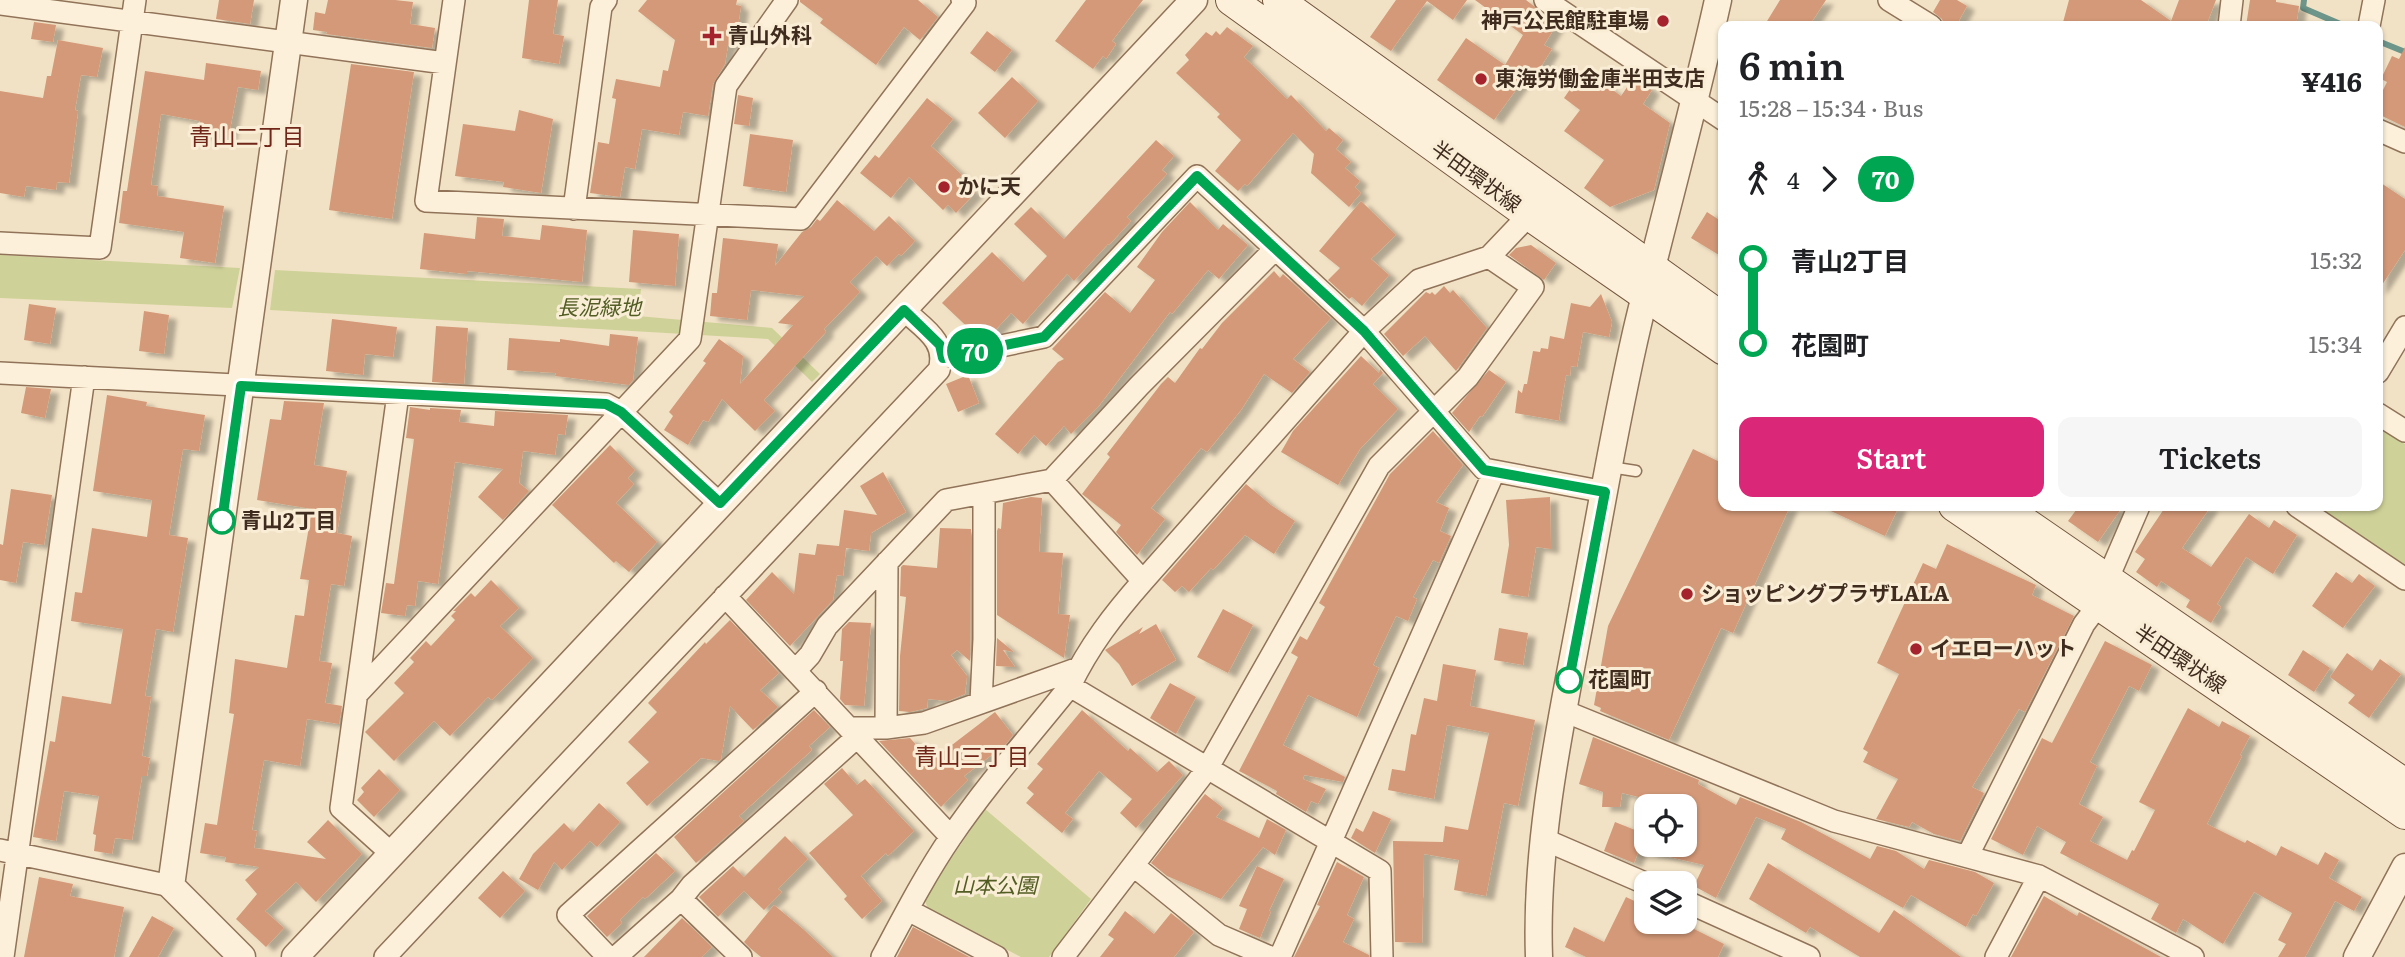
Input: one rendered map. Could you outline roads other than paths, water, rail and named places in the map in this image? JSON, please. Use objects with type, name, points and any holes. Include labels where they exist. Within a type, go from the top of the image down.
[{"type":"main road","name":"半田環状線","points":[[1231,0],[1529,215],[1649,282],[1718,316]]},
{"type":"main road","name":"半田環状線","points":[[1278,0],[1649,282],[1718,345]]},
{"type":"main road","name":"半田環状線","points":[[1953,511],[2103,591],[2405,784]]},
{"type":"main road","name":"半田環状線","points":[[2007,511],[2103,591],[2405,814]]},
{"type":"street","points":[[0,243],[100,248],[135,0]]},
{"type":"street","points":[[171,886],[294,0]]},
{"type":"street","points":[[454,0],[426,201],[802,219],[965,3],[962,0]]},
{"type":"street","points":[[574,209],[601,7],[606,0]]},
{"type":"street","points":[[358,694],[690,339],[726,86],[787,0]]},
{"type":"street","points":[[295,957],[1194,0]]},
{"type":"street","points":[[1545,0],[1565,6],[1718,116]]},
{"type":"street","points":[[1539,957],[1538,924],[1546,813],[1607,479],[1649,282],[1695,101],[1717,0]]},
{"type":"street","points":[[2230,21],[2232,0]]},
{"type":"street","points":[[2370,21],[2374,0]]},
{"type":"street","points":[[1898,2],[1924,21]]},
{"type":"street","points":[[0,4],[445,63]]},
{"type":"street","points":[[2383,132],[2405,142]]},
{"type":"street","points":[[943,358],[1044,337],[1197,176],[1364,331],[1484,470],[1607,479]]},
{"type":"street","points":[[882,957],[951,838],[980,796],[1074,677],[1106,623],[1364,331],[1419,280],[1489,257],[1529,215]]},
{"type":"street","points":[[796,670],[810,655],[827,626],[946,500],[1052,480],[1139,386],[1275,248]]},
{"type":"street","points":[[1063,957],[1207,769],[1379,466],[1468,377],[1533,287],[1489,257]]},
{"type":"street","points":[[385,957],[939,370],[943,358],[940,345],[904,310]]},
{"type":"street","points":[[2383,364],[2405,327]]},
{"type":"street","points":[[0,373],[606,404],[621,412],[720,503]]},
{"type":"street","points":[[3,957],[9,852],[84,377]]},
{"type":"street","points":[[392,854],[341,808],[398,394]]},
{"type":"street","points":[[2383,417],[2405,430]]},
{"type":"street","points":[[1280,957],[1494,472]]},
{"type":"street","points":[[1052,480],[1143,582]]},
{"type":"street","points":[[981,702],[984,493]]},
{"type":"street","points":[[1968,855],[2103,591],[2137,511]]},
{"type":"street","points":[[2304,511],[2405,579]]},
{"type":"street","points":[[886,728],[887,562]]},
{"type":"street","points":[[726,596],[951,838]]},
{"type":"street","points":[[616,957],[681,899],[692,885],[853,733],[924,723],[981,702],[1074,677],[1207,769],[1380,871],[1382,957]]},
{"type":"street","points":[[608,957],[568,915],[816,691]]},
{"type":"street","points":[[1564,711],[1834,821],[2039,876],[2193,957]]},
{"type":"street","points":[[1543,839],[1634,878]]},
{"type":"street","points":[[9,852],[171,886],[242,957]]},
{"type":"street","points":[[1134,866],[1219,935],[1270,957]]},
{"type":"street","points":[[2357,957],[2405,867]]},
{"type":"street","points":[[1996,957],[2039,876]]},
{"type":"street","points":[[681,899],[741,957]]},
{"type":"street","points":[[1697,907],[1789,952],[1810,957]]},
{"type":"street","points":[[908,910],[997,957]]},
{"type":"lane","points":[[1607,479],[1636,471]]},
{"type":"waterway","points":[[2304,0],[2303,8],[2333,21]]},
{"type":"waterway","points":[[2383,43],[2405,52]]},
{"type":"place","name":"神戸公民館駐車場","points":[[1663,21]]},
{"type":"place","name":"青山外科","points":[[712,36]]},
{"type":"place","name":"東海労働金庫半田支店","points":[[1481,79]]},
{"type":"place","name":"かに天","points":[[944,187]]},
{"type":"place","name":"青山2丁目","points":[[222,521]]},
{"type":"place","name":"ショッピングプラザLALA","points":[[1687,594]]},
{"type":"place","name":"イエローハット","points":[[1916,649]]},
{"type":"place","name":"花園町","points":[[1569,680]]},
{"type":"district","name":"青山二丁目","points":[[247,137]]},
{"type":"district","name":"青山三丁目","points":[[972,757]]},
{"type":"park label","name":"長泥緑地","points":[[599,308]]},
{"type":"park label","name":"山本公園","points":[[995,886]]}]
